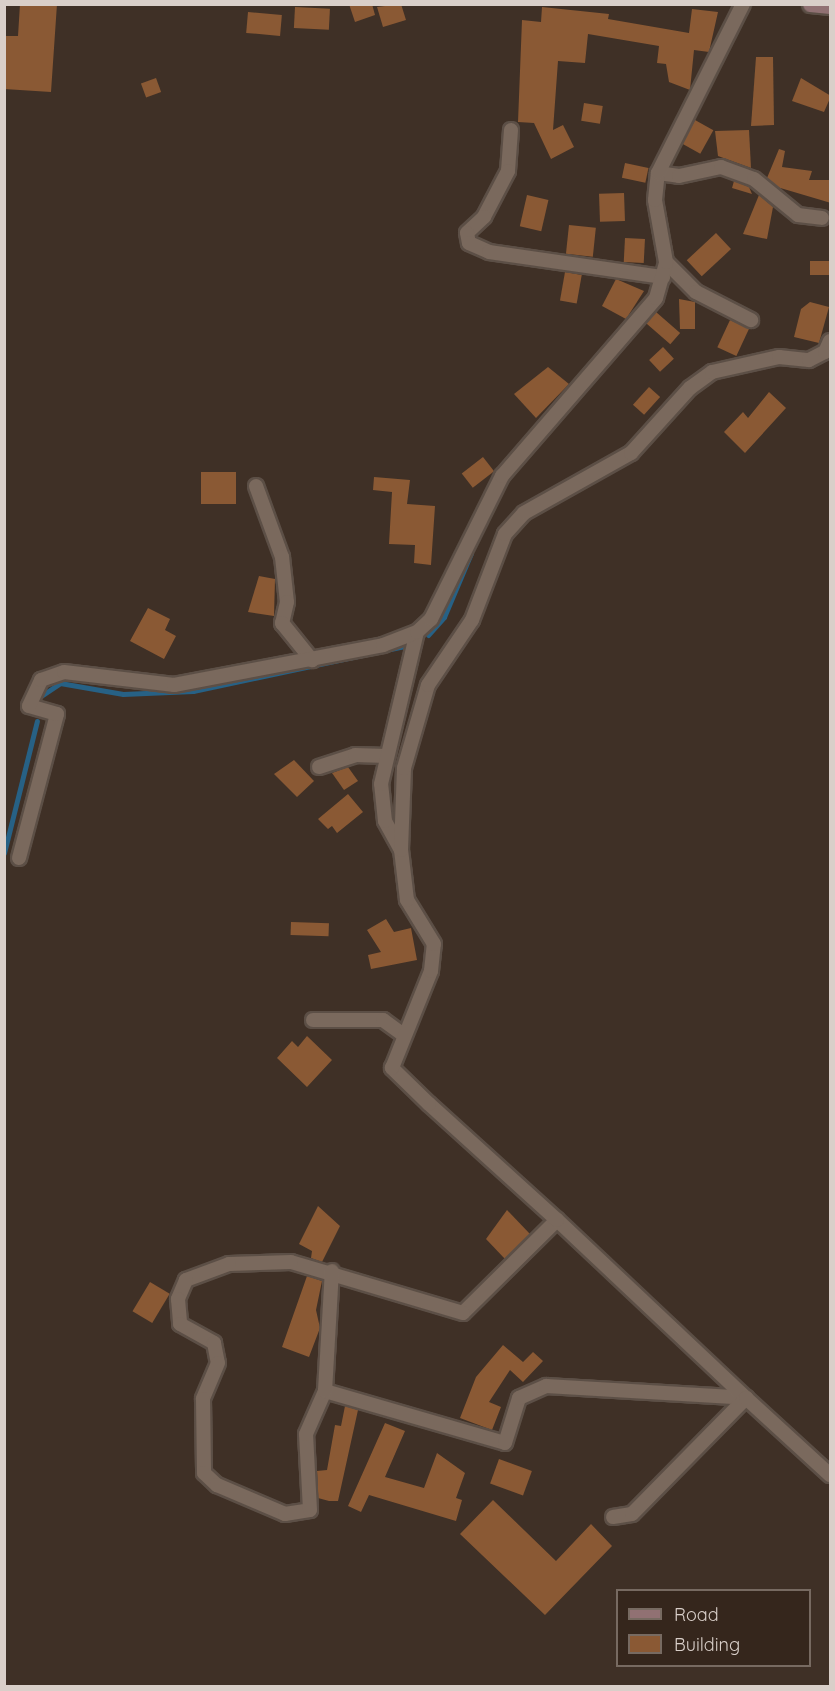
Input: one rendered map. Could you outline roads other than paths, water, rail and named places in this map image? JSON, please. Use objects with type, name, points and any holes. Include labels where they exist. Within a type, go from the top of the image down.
[{"type":"street","points":[[401,850],[385,821],[381,784],[417,632],[438,607],[502,476],[634,328],[663,277],[666,262],[655,200],[658,173],[743,4]]},
{"type":"street","points":[[810,4],[830,7]]},
{"type":"street","points":[[511,130],[508,171],[484,217],[467,233],[468,243],[489,252],[663,277]]},
{"type":"street","points":[[658,173],[680,176],[721,166],[754,179],[798,215],[822,218]]},
{"type":"street","points":[[666,262],[696,292],[752,320]]},
{"type":"street","points":[[831,341],[825,352],[809,360],[779,357],[712,372],[690,388],[631,453],[524,513],[505,534],[472,620],[428,684],[404,768],[401,850],[407,900],[434,944],[431,971],[402,1034],[392,1068],[831,1475]]},
{"type":"street","points":[[256,486],[282,557],[287,602],[282,623],[312,660]]},
{"type":"street","points":[[19,858],[57,714],[29,706],[41,680],[64,672],[174,685],[312,660],[417,632]]},
{"type":"street","points":[[319,767],[355,755],[387,756]]},
{"type":"street","points":[[313,1020],[383,1020],[402,1034]]},
{"type":"street","points":[[332,1271],[325,1391],[306,1434],[310,1510],[285,1514],[217,1485],[204,1473],[201,1429],[203,1398],[218,1363],[214,1343],[180,1323],[178,1299],[186,1280],[229,1264],[291,1262],[332,1271],[463,1313],[557,1221]]},
{"type":"street","points":[[325,1391],[506,1443],[519,1398],[546,1386],[746,1398]]},
{"type":"street","points":[[613,1517],[632,1514],[746,1398]]},
{"type":"waterway","points":[[428,635],[444,617],[471,553]]},
{"type":"waterway","points":[[41,696],[60,683],[123,694],[193,691],[409,645]]},
{"type":"waterway","points":[[4,853],[37,721]]}]
